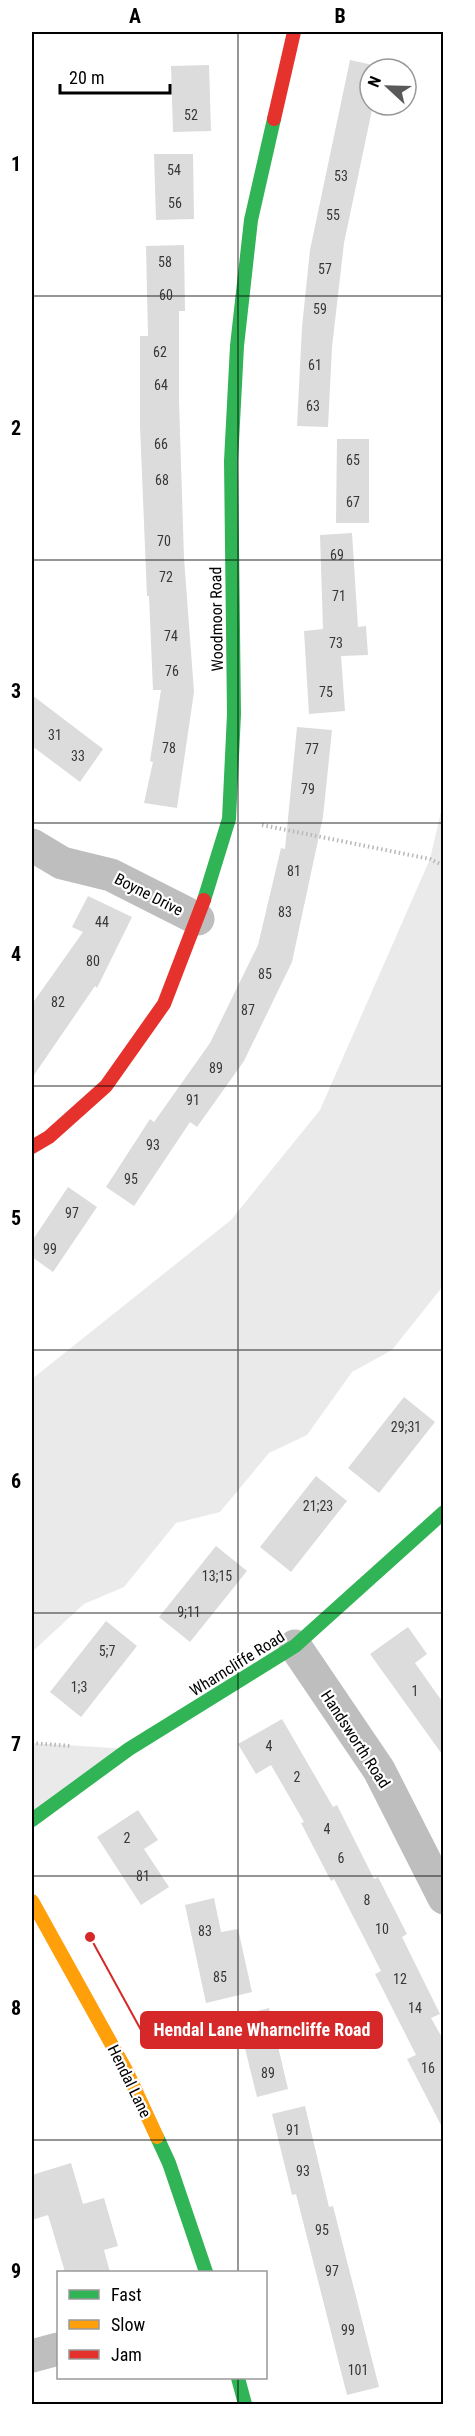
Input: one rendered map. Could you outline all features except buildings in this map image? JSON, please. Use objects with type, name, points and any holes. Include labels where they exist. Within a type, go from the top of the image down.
[{"type":"street","name":"Woodmoor Road","points":[[32,1147],[49,1137],[106,1086],[164,1004],[198,919],[229,819],[234,714],[231,461],[237,346],[251,220],[294,32]]},
{"type":"street","name":"Boyne Drive","points":[[32,845],[62,863],[111,875],[198,919]]},
{"type":"street","name":"Wharncliffe Road","points":[[32,1820],[129,1749],[296,1646],[444,1512]]},
{"type":"street","name":"Handsworth Road","points":[[296,1646],[379,1770],[444,1898]]},
{"type":"street","name":"Hendal Lane","points":[[32,1901],[127,2072],[169,2163],[206,2271]]},
{"type":"street","points":[[32,2356],[57,2349]]},
{"type":"street","points":[[238,2379],[245,2404]]},
{"type":"path","points":[[229,819],[430,859],[444,866]]},
{"type":"shaded area","points":[[443,803],[443,1286],[392,1350],[352,1372],[307,1435],[269,1453],[220,1512],[176,1523],[124,1587],[84,1604],[32,1652],[32,1379],[231,1220],[320,1110],[430,859]]},
{"type":"shaded area","points":[[32,1743],[129,1749],[32,1820]]},
{"type":"traffic: fast","points":[[204,900],[229,819],[234,714],[231,461],[237,346],[251,220],[274,119]]},
{"type":"traffic: fast","points":[[32,1820],[129,1749],[295,1646],[444,1512]]},
{"type":"traffic: fast","points":[[157,2137],[169,2163],[206,2271]]},
{"type":"traffic: fast","points":[[238,2379],[245,2404]]},
{"type":"traffic: slow","points":[[32,1901],[127,2072],[157,2137]]},
{"type":"traffic: jam","points":[[274,119],[294,32]]},
{"type":"traffic: jam","points":[[32,1147],[49,1137],[106,1086],[164,1004],[204,900]]},
{"type":"place","name":"Hendal Lane Wharncliffe Road","points":[[90,1937]]}]
